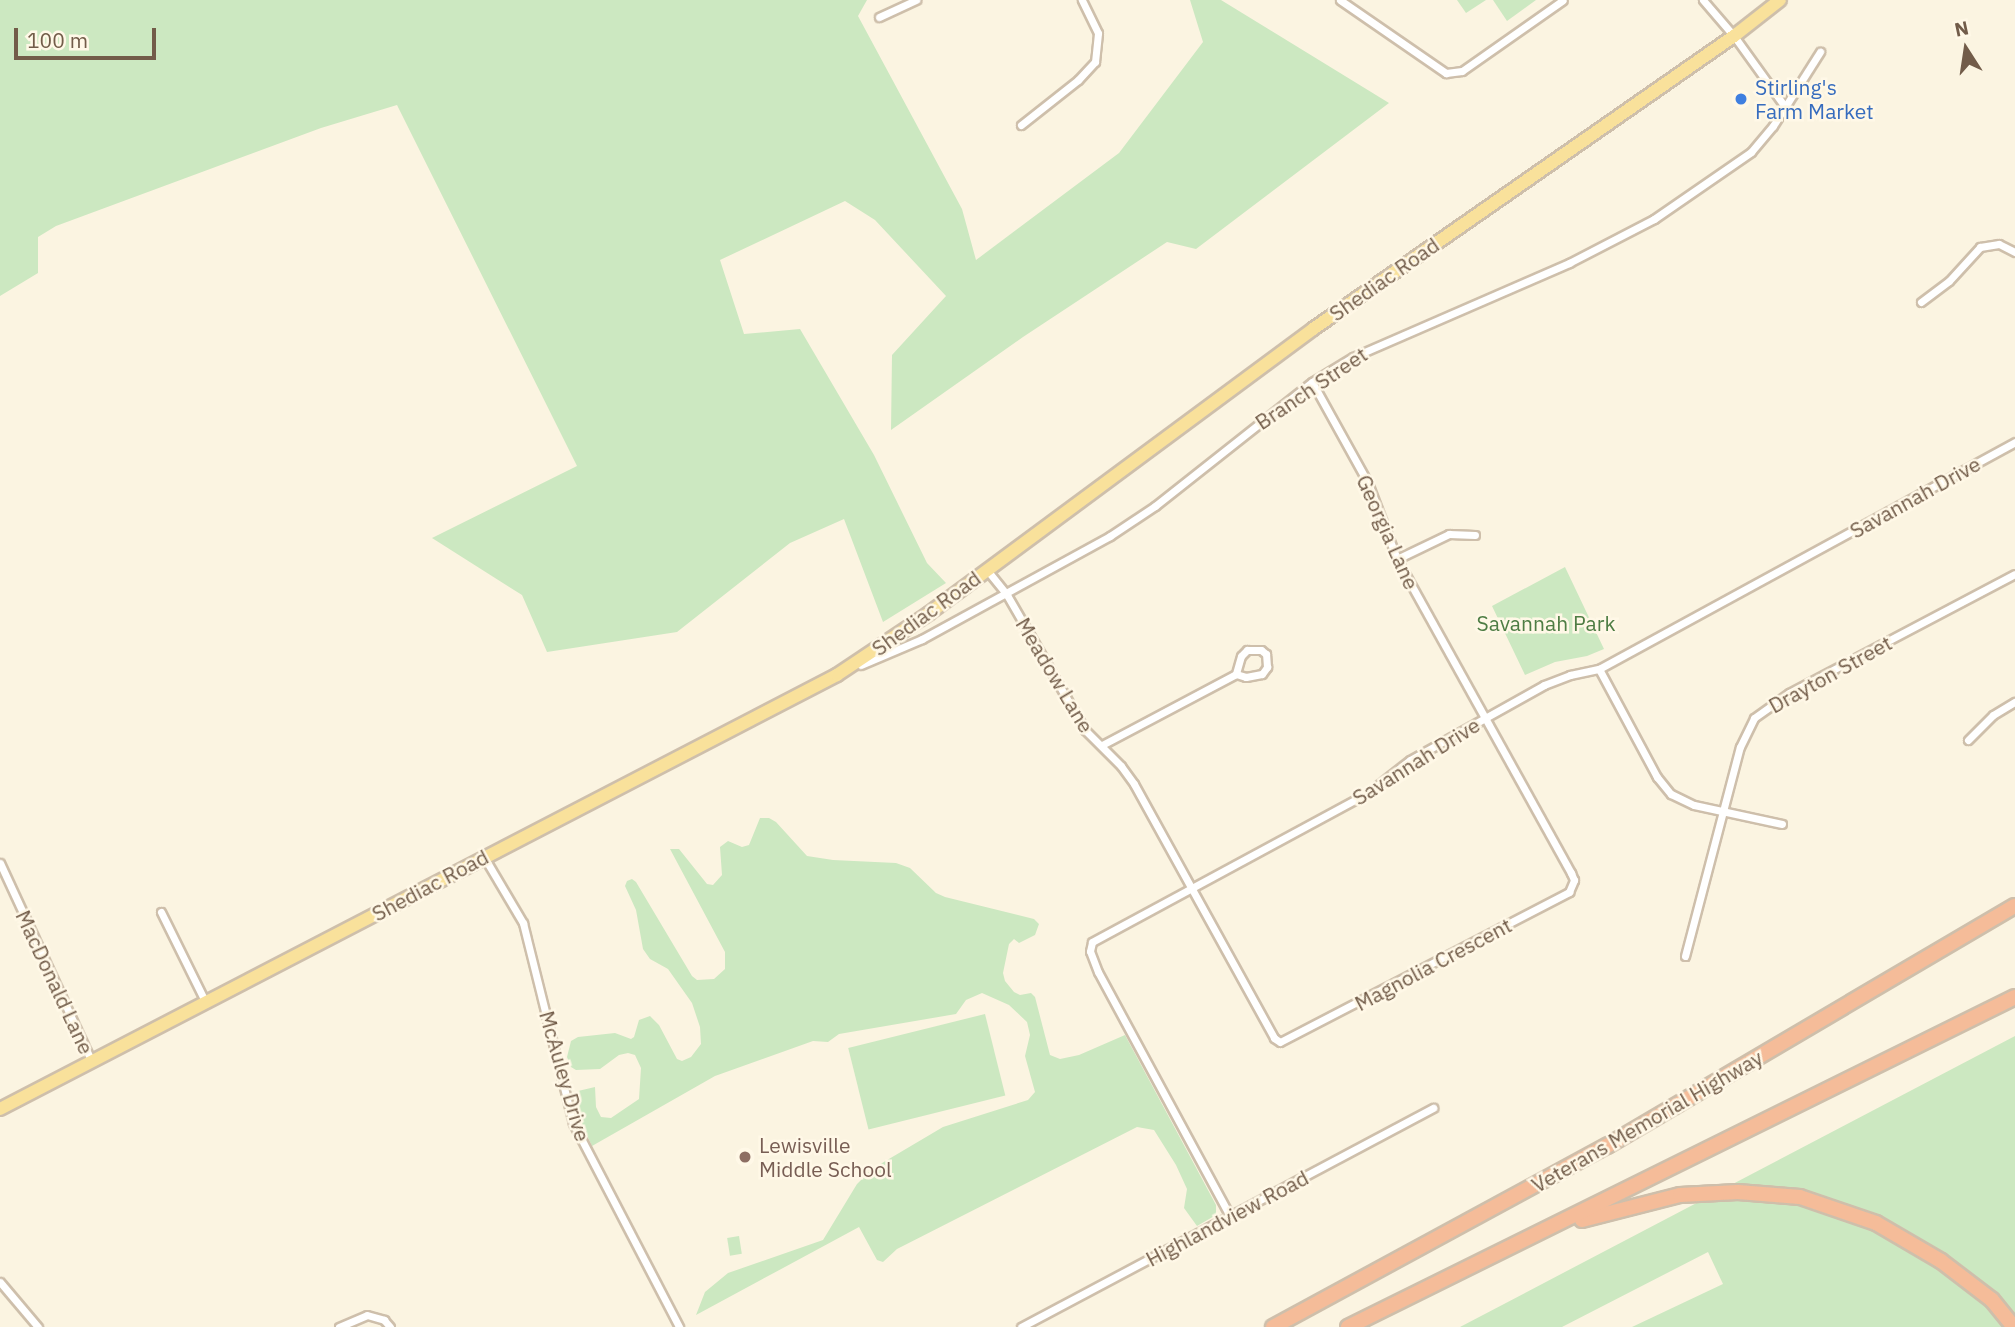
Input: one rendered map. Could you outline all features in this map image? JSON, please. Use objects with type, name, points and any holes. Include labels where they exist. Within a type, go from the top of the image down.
[{"type":"highway","name":"Veterans Memorial Highway","points":[[1273,1327],[1607,1146],[2015,906]]},
{"type":"highway","name":"Veterans Memorial Highway","points":[[1348,1327],[2015,997]]},
{"type":"highway","points":[[1537,1234],[1623,1206],[1680,1195],[1738,1192],[1800,1197],[1876,1223],[1941,1261],[1992,1300],[2014,1327]]},
{"type":"main road","name":"Shediac Road","points":[[0,1109],[837,675],[928,614],[1313,328],[1734,36],[1780,0]]},
{"type":"street","points":[[1021,125],[1078,80],[1095,62],[1098,33],[1082,0]]},
{"type":"street","points":[[1340,0],[1446,73],[1462,71],[1474,64],[1563,0]]},
{"type":"street","points":[[1703,0],[1734,36],[1786,108]]},
{"type":"street","points":[[879,17],[911,1]]},
{"type":"street","name":"Branch Street","points":[[837,675],[922,639],[1007,595],[1110,536],[1155,506],[1311,382],[1382,342],[1569,263],[1654,219],[1751,152],[1786,108],[1820,52]]},
{"type":"street","points":[[1921,302],[1949,281],[1980,247],[1999,244],[2015,252]]},
{"type":"street","name":"Georgia Lane","points":[[1311,382],[1368,484],[1397,559],[1484,718]]},
{"type":"street","name":"Savannah Drive","points":[[1230,1216],[1090,951],[1097,938],[1368,793],[1410,760],[1544,685],[1570,675],[1599,669],[2015,442]]},
{"type":"street","points":[[1397,559],[1449,534],[1475,535]]},
{"type":"street","name":"Meadow Lane","points":[[986,569],[1007,595],[1084,730],[1102,745],[1134,784],[1190,887]]},
{"type":"street","name":"Drayton Street","points":[[1685,956],[1745,732],[1764,709],[2015,574]]},
{"type":"street","points":[[1102,745],[1236,674],[1246,677],[1262,674],[1267,667],[1266,654],[1261,650],[1247,650],[1241,656],[1236,674]]},
{"type":"street","points":[[1599,669],[1666,790],[1684,801],[1782,824]]},
{"type":"street","points":[[1968,740],[1988,719],[2015,702]]},
{"type":"street","name":"Magnolia Crescent","points":[[1190,887],[1274,1038],[1280,1042],[1569,892],[1574,880],[1571,873],[1484,718]]},
{"type":"street","name":"McAuley Drive","points":[[484,857],[523,923],[573,1123],[679,1327]]},
{"type":"street","name":"MacDonald Lane","points":[[0,863],[92,1062]]},
{"type":"street","points":[[162,912],[206,1003]]},
{"type":"street","name":"Highlandview Road","points":[[1021,1327],[1433,1108]]},
{"type":"street","points":[[0,1282],[38,1327]]},
{"type":"street","points":[[339,1327],[367,1315],[384,1320],[390,1327]]},
{"type":"green space","points":[[0,0],[867,0],[858,16],[962,209],[976,260],[1119,153],[1203,42],[1190,0],[1221,0],[1389,103],[1196,249],[1167,242],[1023,337],[891,430],[892,355],[946,296],[875,220],[845,201],[720,260],[744,334],[800,329],[874,455],[927,563],[946,583],[883,622],[844,519],[790,543],[677,632],[547,652],[522,595],[432,538],[577,466],[397,105],[321,128],[56,226],[38,237],[38,273],[0,296]]},
{"type":"green space","points":[[1457,0],[1486,0],[1466,13]]},
{"type":"green space","points":[[1493,0],[1536,0],[1507,21]]},
{"type":"green space","name":"Savannah Park","points":[[1565,567],[1604,649],[1587,656],[1555,662],[1525,675],[1492,606]]},
{"type":"green space","points":[[760,818],[769,818],[776,822],[807,856],[896,863],[910,868],[936,893],[945,897],[1034,919],[1039,924],[1035,935],[1019,943],[1014,939],[1009,944],[1003,973],[1005,981],[1014,992],[1020,995],[1031,993],[1035,997],[1050,1055],[1060,1059],[1079,1055],[1125,1035],[1216,1205],[1216,1215],[1197,1226],[1184,1208],[1187,1189],[1176,1165],[1154,1130],[1137,1127],[897,1249],[883,1262],[877,1260],[859,1227],[696,1315],[705,1292],[728,1273],[823,1240],[857,1184],[872,1169],[943,1127],[1028,1100],[1035,1092],[1025,1056],[1030,1035],[1027,1022],[1009,1005],[982,993],[966,1000],[956,1014],[839,1034],[828,1042],[813,1041],[715,1076],[592,1146],[583,1127],[576,1098],[578,1091],[595,1087],[596,1107],[601,1117],[611,1118],[639,1099],[641,1068],[635,1055],[628,1053],[619,1055],[600,1069],[576,1070],[571,1067],[567,1057],[571,1041],[578,1037],[615,1033],[631,1039],[639,1020],[650,1016],[659,1025],[677,1059],[682,1061],[691,1057],[701,1044],[700,1027],[692,1003],[668,969],[650,959],[643,949],[636,910],[625,886],[627,881],[632,879],[636,882],[692,976],[697,980],[714,979],[725,969],[725,952],[670,849],[679,849],[707,884],[713,885],[722,875],[720,847],[728,841],[742,847],[749,845]]},
{"type":"green space","points":[[985,1014],[1005,1096],[869,1130],[848,1048]]},
{"type":"green space","points":[[2015,1036],[2015,1327],[1632,1327],[1723,1284],[1708,1252],[1562,1327],[1460,1327]]},
{"type":"green space","points":[[739,1236],[742,1254],[730,1256],[727,1238]]},
{"type":"place","name":"Stirling's Farm Market","points":[[1741,99]]},
{"type":"place","name":"Lewisville Middle School","points":[[745,1157]]}]
